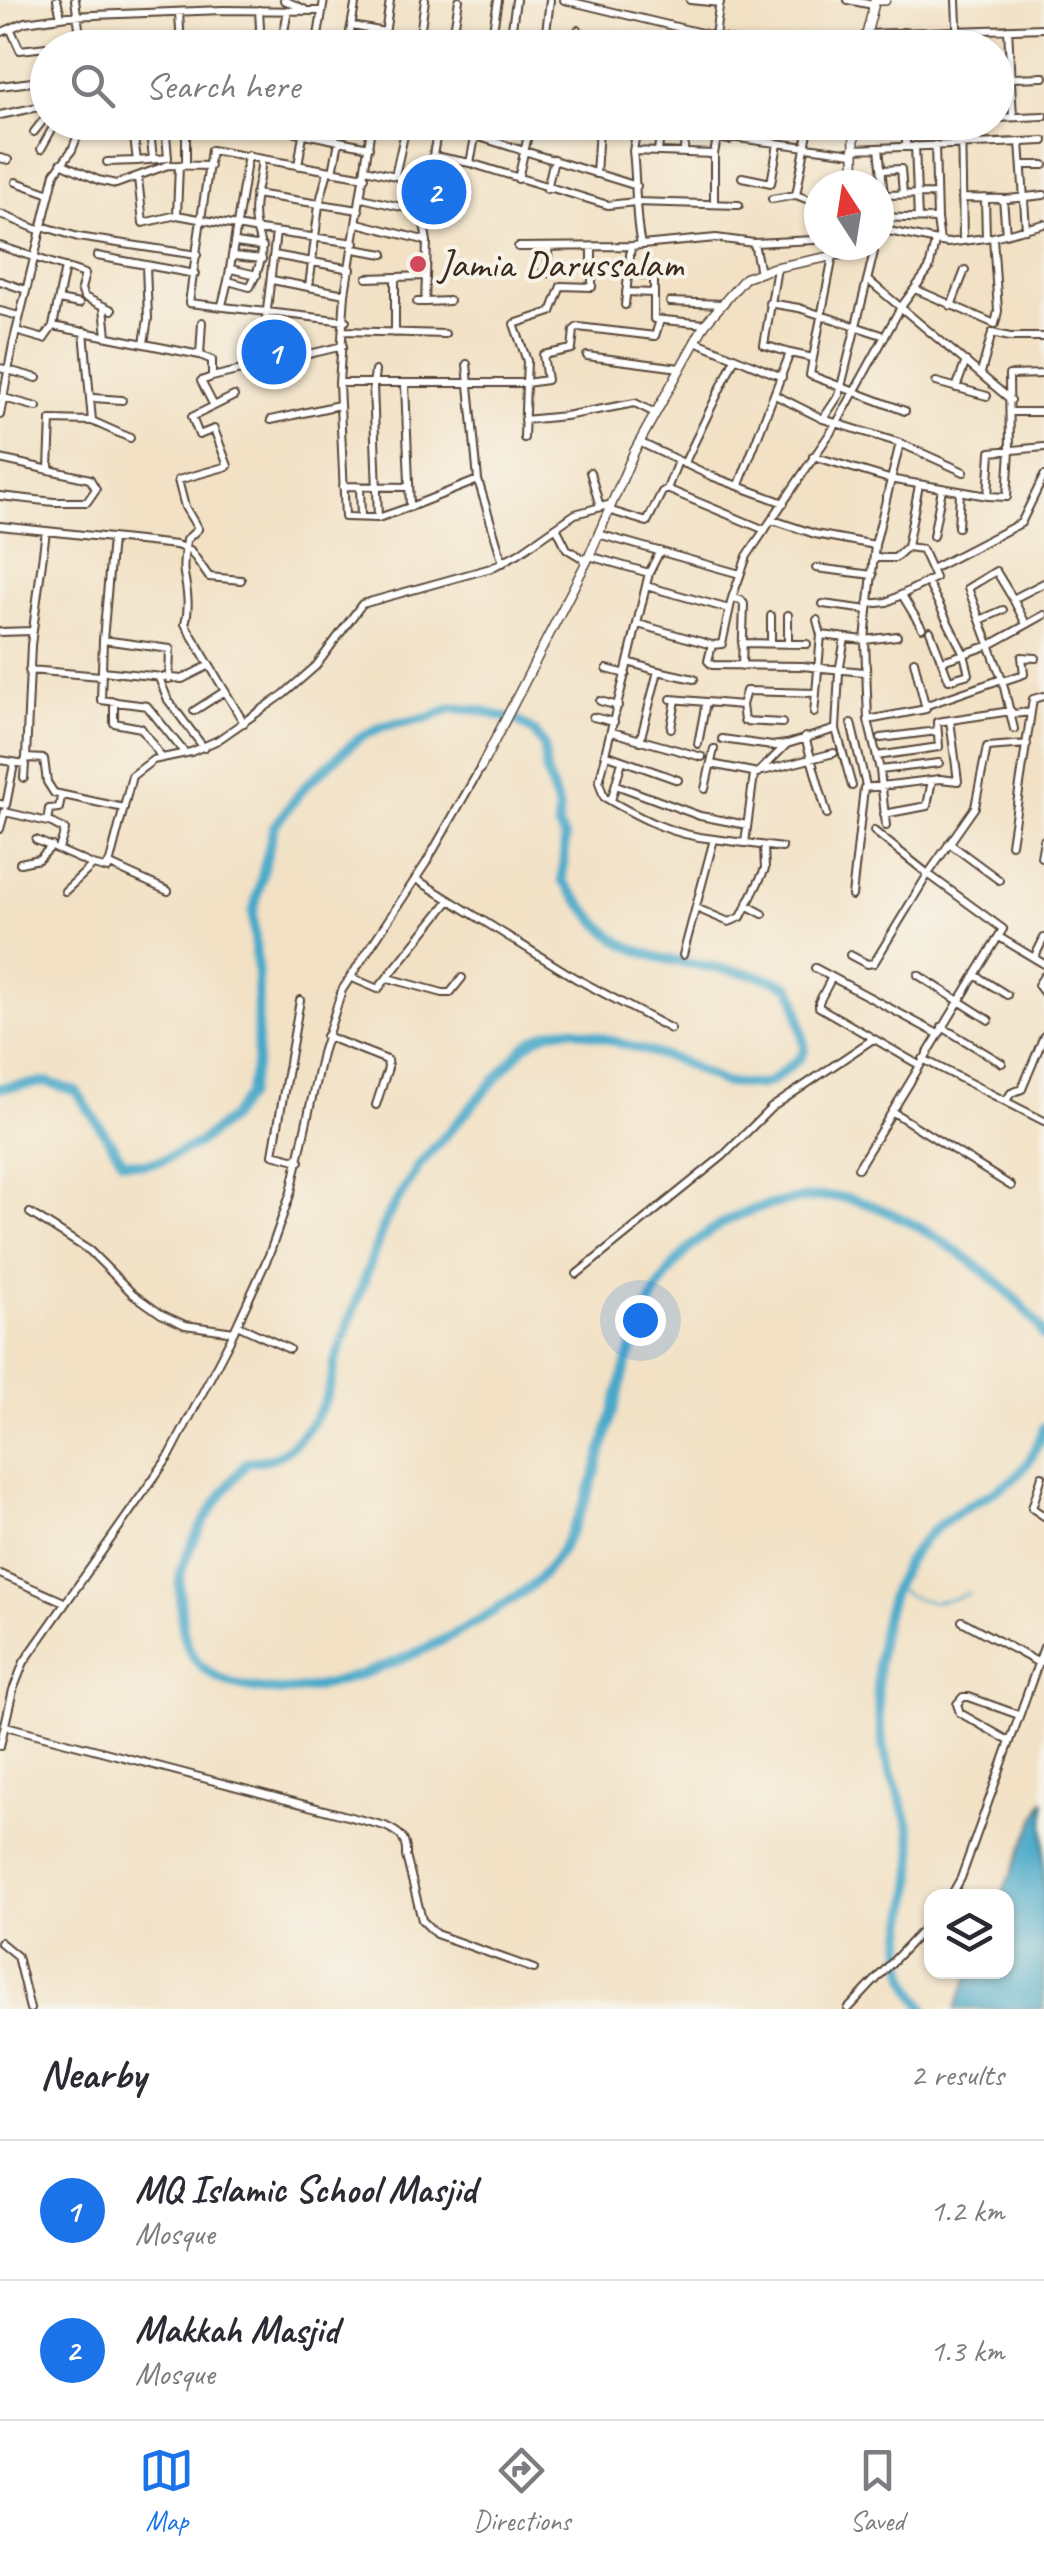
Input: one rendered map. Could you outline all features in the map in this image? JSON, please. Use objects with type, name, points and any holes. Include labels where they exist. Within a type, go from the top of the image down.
[{"type":"main road","points":[[874,2],[885,0]]},
{"type":"street","points":[[57,0],[61,17]]},
{"type":"street","points":[[75,0],[80,30]]},
{"type":"street","points":[[223,10],[224,0]]},
{"type":"street","points":[[284,0],[306,10]]},
{"type":"street","points":[[319,30],[324,0]]},
{"type":"street","points":[[351,30],[356,0]]},
{"type":"street","points":[[385,30],[390,0]]},
{"type":"street","points":[[421,30],[425,0]]},
{"type":"street","points":[[454,30],[458,0]]},
{"type":"street","points":[[492,30],[498,0]]},
{"type":"street","points":[[511,30],[516,0]]},
{"type":"street","points":[[546,30],[550,0]]},
{"type":"street","points":[[564,0],[690,30]]},
{"type":"street","points":[[690,0],[720,2],[716,30]]},
{"type":"street","points":[[848,0],[874,2],[867,30]]},
{"type":"street","points":[[956,0],[957,30],[1044,28]]},
{"type":"street","points":[[0,33],[25,22],[61,17],[223,10],[322,11]]},
{"type":"street","points":[[258,10],[260,30]]},
{"type":"street","points":[[284,30],[288,10]]},
{"type":"street","points":[[179,12],[180,30]]},
{"type":"street","points":[[352,26],[374,30]]},
{"type":"street","points":[[11,30],[15,45],[20,50],[30,49]]},
{"type":"street","points":[[1014,81],[1044,76]]},
{"type":"street","points":[[0,86],[30,82]]},
{"type":"street","points":[[0,115],[30,109]]},
{"type":"street","points":[[1014,117],[1044,116]]},
{"type":"street","points":[[41,149],[46,140]]},
{"type":"street","points":[[0,415],[4,368],[50,194],[61,163],[76,140]]},
{"type":"street","points":[[134,140],[136,161]]},
{"type":"street","points":[[150,140],[152,159]]},
{"type":"street","points":[[107,162],[168,158],[166,140]]},
{"type":"street","points":[[177,214],[184,140]]},
{"type":"street","points":[[298,166],[302,140]]},
{"type":"street","points":[[309,287],[319,205],[337,140],[368,147]]},
{"type":"street","points":[[369,140],[346,294],[339,383],[344,515],[378,518],[478,480]]},
{"type":"street","points":[[395,176],[403,140]]},
{"type":"street","points":[[346,320],[189,302],[211,150],[331,171],[395,176],[418,184],[428,183],[436,140]]},
{"type":"street","points":[[470,164],[475,140]]},
{"type":"street","points":[[489,140],[637,186]]},
{"type":"street","points":[[518,179],[527,140]]},
{"type":"street","points":[[596,174],[598,140]]},
{"type":"street","points":[[634,140],[635,202],[642,245]]},
{"type":"street","points":[[658,152],[659,140]]},
{"type":"street","points":[[684,140],[684,154]]},
{"type":"street","points":[[714,203],[717,140]]},
{"type":"street","points":[[737,140],[806,150],[853,151],[1044,142]]},
{"type":"street","points":[[796,196],[807,140]]},
{"type":"street","points":[[853,140],[854,170]]},
{"type":"street","points":[[910,140],[918,218]]},
{"type":"street","points":[[960,140],[963,241]]},
{"type":"street","points":[[1020,142],[1026,229]]},
{"type":"street","points":[[742,177],[771,183],[778,144]]},
{"type":"street","points":[[638,624],[712,645],[722,644],[740,574],[764,530],[836,423],[901,306],[928,269],[937,242],[936,145]]},
{"type":"street","points":[[880,148],[882,170],[901,169],[903,194]]},
{"type":"street","points":[[632,152],[714,154]]},
{"type":"street","points":[[222,305],[234,256],[248,155]]},
{"type":"street","points":[[434,156],[608,205],[739,205]]},
{"type":"street","points":[[547,189],[554,159]]},
{"type":"street","points":[[228,281],[250,286],[263,260],[264,246],[253,230],[261,160]]},
{"type":"street","points":[[61,163],[116,184],[138,178],[146,171],[182,165],[210,166]]},
{"type":"street","points":[[1022,166],[1044,165]]},
{"type":"street","points":[[138,178],[143,223],[177,214],[253,230],[316,237],[384,254]]},
{"type":"street","points":[[16,182],[50,194]]},
{"type":"street","points":[[418,184],[428,241],[422,302],[449,301]]},
{"type":"street","points":[[255,194],[360,210]]},
{"type":"street","points":[[894,194],[936,194]]},
{"type":"street","points":[[962,198],[1044,195]]},
{"type":"street","points":[[518,247],[631,246],[716,238],[754,243],[814,240],[817,203],[796,196],[772,200]]},
{"type":"street","points":[[362,198],[425,212],[448,209]]},
{"type":"street","points":[[915,289],[994,324],[998,311],[985,198]]},
{"type":"street","points":[[1003,199],[1006,234]]},
{"type":"street","points":[[0,214],[78,237],[198,254]]},
{"type":"street","points":[[894,218],[937,219]]},
{"type":"street","points":[[358,223],[428,241]]},
{"type":"street","points":[[894,232],[937,242],[963,241],[1044,224]]},
{"type":"street","points":[[262,353],[276,232]]},
{"type":"street","points":[[236,243],[264,246]]},
{"type":"street","points":[[754,243],[760,273]]},
{"type":"street","points":[[0,246],[85,274],[81,289],[84,297],[108,309],[106,336]]},
{"type":"street","points":[[524,438],[527,361],[514,324],[551,312],[561,286],[592,287],[592,246]]},
{"type":"street","points":[[625,304],[631,246]]},
{"type":"street","points":[[531,274],[549,273],[548,249]]},
{"type":"street","points":[[274,255],[351,268]]},
{"type":"street","points":[[97,256],[195,274]]},
{"type":"street","points":[[234,256],[263,260]]},
{"type":"street","points":[[0,1746],[24,1662],[170,1455],[269,1255],[300,1161],[326,1036],[342,990],[416,879],[527,683],[588,559],[605,507],[680,368],[705,324],[744,278],[814,260]]},
{"type":"street","points":[[832,260],[810,375],[905,411]]},
{"type":"street","points":[[823,418],[839,395],[872,260]]},
{"type":"street","points":[[144,343],[148,318],[146,265]]},
{"type":"street","points":[[16,331],[44,339],[53,326],[65,267]]},
{"type":"street","points":[[776,268],[764,345],[813,358]]},
{"type":"street","points":[[231,269],[256,275]]},
{"type":"street","points":[[951,306],[965,270]]},
{"type":"street","points":[[628,274],[652,275],[654,318],[705,324]]},
{"type":"street","points":[[367,278],[426,276]]},
{"type":"street","points":[[395,278],[395,333]]},
{"type":"street","points":[[867,279],[1011,400]]},
{"type":"street","points":[[272,280],[346,294]]},
{"type":"street","points":[[0,281],[26,290]]},
{"type":"street","points":[[626,292],[654,292]]},
{"type":"street","points":[[59,300],[79,304]]},
{"type":"street","points":[[670,302],[724,304]]},
{"type":"street","points":[[769,304],[885,336]]},
{"type":"street","points":[[0,311],[19,316]]},
{"type":"street","points":[[339,383],[547,380],[543,356],[572,349],[574,330],[578,327],[656,336],[660,320]]},
{"type":"street","points":[[200,355],[202,322]]},
{"type":"street","points":[[53,326],[200,355],[212,360],[212,377]]},
{"type":"street","points":[[84,332],[92,421]]},
{"type":"street","points":[[345,332],[445,334]]},
{"type":"street","points":[[982,373],[992,333],[1010,338],[1044,337]]},
{"type":"street","points":[[695,342],[782,377]]},
{"type":"street","points":[[214,406],[201,381],[343,346]]},
{"type":"street","points":[[739,485],[790,352]]},
{"type":"street","points":[[588,356],[680,368]]},
{"type":"street","points":[[36,840],[106,869],[134,773],[162,758],[204,748],[244,723],[316,666],[362,604],[503,563],[575,514],[605,507],[647,522],[734,360]]},
{"type":"street","points":[[956,388],[966,361]]},
{"type":"street","points":[[468,364],[478,480],[503,563]]},
{"type":"street","points":[[4,368],[37,378]]},
{"type":"street","points":[[375,371],[378,518]]},
{"type":"street","points":[[813,456],[942,490],[1007,497],[1009,375],[1044,374]]},
{"type":"street","points":[[936,382],[987,396]]},
{"type":"street","points":[[405,384],[410,507]]},
{"type":"street","points":[[776,395],[823,418],[900,443],[964,472]]},
{"type":"street","points":[[234,396],[192,418],[200,435],[214,429],[228,466],[178,480],[198,529],[186,540],[185,624],[244,723]]},
{"type":"street","points":[[2,397],[37,407]]},
{"type":"street","points":[[92,398],[122,400]]},
{"type":"street","points":[[524,420],[634,403],[656,414]]},
{"type":"street","points":[[271,420],[339,405]]},
{"type":"street","points":[[1010,412],[1044,412]]},
{"type":"street","points":[[49,468],[52,420],[92,421],[130,438]]},
{"type":"street","points":[[640,442],[784,503]]},
{"type":"street","points":[[886,826],[880,770],[868,720],[865,640],[875,545],[900,443]]},
{"type":"street","points":[[988,496],[991,452],[1044,447]]},
{"type":"street","points":[[0,458],[90,479],[96,489],[87,502],[0,496]]},
{"type":"street","points":[[590,472],[605,507]]},
{"type":"street","points":[[932,568],[1022,524],[1044,476]]},
{"type":"street","points":[[874,558],[895,558],[907,548],[919,485]]},
{"type":"street","points":[[343,486],[409,487]]},
{"type":"street","points":[[360,486],[362,518]]},
{"type":"street","points":[[667,490],[764,530]]},
{"type":"street","points":[[933,536],[942,490]]},
{"type":"street","points":[[958,527],[960,493]]},
{"type":"street","points":[[772,520],[815,534],[875,545]]},
{"type":"street","points":[[0,526],[185,549],[209,577],[241,580]]},
{"type":"street","points":[[556,527],[567,548],[588,559],[649,574]]},
{"type":"street","points":[[24,778],[32,631],[46,531]]},
{"type":"street","points":[[598,534],[740,574]]},
{"type":"street","points":[[112,539],[100,698],[147,706],[184,752]]},
{"type":"street","points":[[823,604],[868,607],[935,578],[922,549],[907,548]]},
{"type":"street","points":[[660,550],[649,574],[600,789],[611,801],[684,836],[782,848]]},
{"type":"street","points":[[816,568],[873,575]]},
{"type":"street","points":[[1014,729],[1002,680],[968,590],[970,584],[997,572],[1026,624]]},
{"type":"street","points":[[902,595],[926,630],[949,680],[968,676],[964,654],[926,581]]},
{"type":"street","points":[[1013,599],[1044,583]]},
{"type":"street","points":[[646,586],[729,610]]},
{"type":"street","points":[[732,598],[744,604],[742,666]]},
{"type":"street","points":[[980,620],[1003,610]]},
{"type":"street","points":[[788,615],[788,644]]},
{"type":"street","points":[[942,661],[990,645],[1044,615]]},
{"type":"street","points":[[771,616],[771,644]]},
{"type":"street","points":[[814,713],[821,635],[818,620]]},
{"type":"street","points":[[0,632],[32,631]]},
{"type":"street","points":[[821,635],[865,640],[897,636]]},
{"type":"street","points":[[845,638],[836,729],[852,786]]},
{"type":"street","points":[[103,640],[170,649],[170,679]]},
{"type":"street","points":[[742,643],[807,644]]},
{"type":"street","points":[[712,645],[708,664],[864,672]]},
{"type":"street","points":[[926,705],[1024,674],[1022,657],[1036,658]]},
{"type":"street","points":[[868,720],[924,710],[914,661]]},
{"type":"street","points":[[628,662],[694,680]]},
{"type":"street","points":[[30,670],[170,679],[187,678],[210,665]]},
{"type":"street","points":[[606,668],[626,674]]},
{"type":"street","points":[[640,741],[658,671]]},
{"type":"street","points":[[159,678],[164,694],[204,748]]},
{"type":"street","points":[[194,711],[225,691]]},
{"type":"street","points":[[782,723],[744,721],[742,705],[746,691],[816,692]]},
{"type":"street","points":[[1010,844],[1034,697],[1044,696]]},
{"type":"street","points":[[671,728],[673,699],[742,705]]},
{"type":"street","points":[[600,701],[618,706]]},
{"type":"street","points":[[114,702],[114,722],[141,728],[162,758]]},
{"type":"street","points":[[698,744],[706,702]]},
{"type":"street","points":[[1011,710],[1013,714],[1032,712]]},
{"type":"street","points":[[877,756],[937,748],[936,722],[1011,710]]},
{"type":"street","points":[[593,717],[614,722]]},
{"type":"street","points":[[866,786],[959,780],[950,720]]},
{"type":"street","points":[[852,724],[866,786],[852,896]]},
{"type":"street","points":[[722,739],[772,746],[836,729]]},
{"type":"street","points":[[881,738],[937,731]]},
{"type":"street","points":[[612,732],[702,757]]},
{"type":"street","points":[[805,737],[828,814]]},
{"type":"street","points":[[745,842],[758,772],[787,744]]},
{"type":"street","points":[[850,954],[867,964],[874,963],[977,800],[987,747],[1028,744]]},
{"type":"street","points":[[704,789],[714,750]]},
{"type":"street","points":[[711,764],[758,772],[834,753]]},
{"type":"street","points":[[606,756],[678,780]]},
{"type":"street","points":[[0,760],[46,761],[49,788],[61,797],[124,808]]},
{"type":"street","points":[[611,801],[622,760]]},
{"type":"street","points":[[0,829],[4,788],[14,763]]},
{"type":"street","points":[[880,770],[939,763]]},
{"type":"street","points":[[884,814],[926,806],[932,780]]},
{"type":"street","points":[[616,785],[700,816],[748,826]]},
{"type":"street","points":[[47,822],[49,809],[59,808],[61,797]]},
{"type":"street","points":[[4,807],[66,831],[56,848],[38,859],[20,863]]},
{"type":"street","points":[[858,1168],[1003,926],[928,874],[874,830]]},
{"type":"street","points":[[684,955],[714,839]]},
{"type":"street","points":[[1041,857],[1044,840]]},
{"type":"street","points":[[949,843],[999,880]]},
{"type":"street","points":[[696,908],[734,922],[748,906],[765,869],[764,846]]},
{"type":"street","points":[[108,864],[168,891]]},
{"type":"street","points":[[66,891],[93,865]]},
{"type":"street","points":[[416,879],[575,978],[671,1029]]},
{"type":"street","points":[[350,977],[378,989],[448,901]]},
{"type":"street","points":[[748,906],[764,914]]},
{"type":"street","points":[[1000,936],[1044,964]]},
{"type":"street","points":[[1034,958],[1044,938]]},
{"type":"street","points":[[815,968],[1002,1063]]},
{"type":"street","points":[[975,975],[1007,995]]},
{"type":"street","points":[[918,976],[989,1020]]},
{"type":"street","points":[[1044,976],[1038,984],[1044,993]]},
{"type":"street","points":[[832,977],[818,1002],[820,1007],[873,1039],[1044,1121]]},
{"type":"street","points":[[388,978],[443,993],[450,993],[462,978]]},
{"type":"street","points":[[300,1000],[273,1154],[300,1161]]},
{"type":"street","points":[[326,1036],[387,1060],[376,1106]]},
{"type":"street","points":[[1006,1101],[1011,1093],[1022,1088],[1044,1036]]},
{"type":"street","points":[[576,1274],[723,1156],[771,1108],[873,1039]]},
{"type":"street","points":[[893,1112],[1011,1186]]},
{"type":"street","points":[[30,1214],[90,1251],[132,1294],[161,1314],[185,1326],[235,1328],[289,1349]]},
{"type":"street","points":[[1042,1476],[1032,1508],[1044,1516]]},
{"type":"street","points":[[0,1574],[64,1602]]},
{"type":"street","points":[[962,1621],[1039,1664]]},
{"type":"street","points":[[955,1889],[1044,1647]]},
{"type":"street","points":[[1009,1740],[960,1713],[958,1700],[969,1697],[1018,1714]]},
{"type":"street","points":[[6,1726],[384,1826],[401,1834],[407,1845],[406,1856],[422,1920],[436,1934],[534,1970]]},
{"type":"street","points":[[848,2009],[924,1929]]},
{"type":"street","points":[[0,1942],[16,1956],[30,2009]]},
{"type":"water","points":[[1044,1799],[1044,2009],[955,2009],[968,1979],[1014,1979],[1014,1889],[1004,1889]]},
{"type":"waterway","points":[[0,1088],[47,1082],[77,1092],[123,1161],[144,1164],[197,1144],[230,1118],[248,1095],[257,1061],[258,978],[253,913],[274,826],[306,785],[359,738],[383,726],[429,718],[451,708],[478,710],[518,721],[534,732],[544,746],[546,770],[559,809],[558,826],[565,839],[562,881],[610,934],[649,955],[771,979],[790,987],[796,999],[805,1049],[800,1058],[770,1082],[759,1085],[724,1083],[677,1060],[573,1029],[542,1035],[525,1046],[420,1164],[386,1219],[316,1416],[288,1449],[266,1460],[247,1462],[211,1511],[183,1565],[181,1616],[191,1653],[206,1670],[234,1684],[268,1690],[301,1689],[371,1671],[452,1635],[534,1583],[563,1546],[590,1487],[633,1346],[651,1302],[676,1263],[710,1231],[755,1209],[795,1200],[837,1197],[891,1213],[983,1270],[1030,1316],[1044,1337]]},
{"type":"waterway","points":[[925,2009],[905,1969],[904,1931],[913,1849],[881,1730],[878,1663],[883,1629],[905,1566],[924,1540],[949,1518],[1018,1475],[1044,1427]]},
{"type":"waterway","points":[[896,1589],[932,1601],[969,1593]]},
{"type":"place","name":"Makkah Masjid","points":[[434,192]]},
{"type":"place","name":"Jamia Darussalam","points":[[418,264]]},
{"type":"place","name":"MQ Islamic School Masjid","points":[[274,352]]}]
